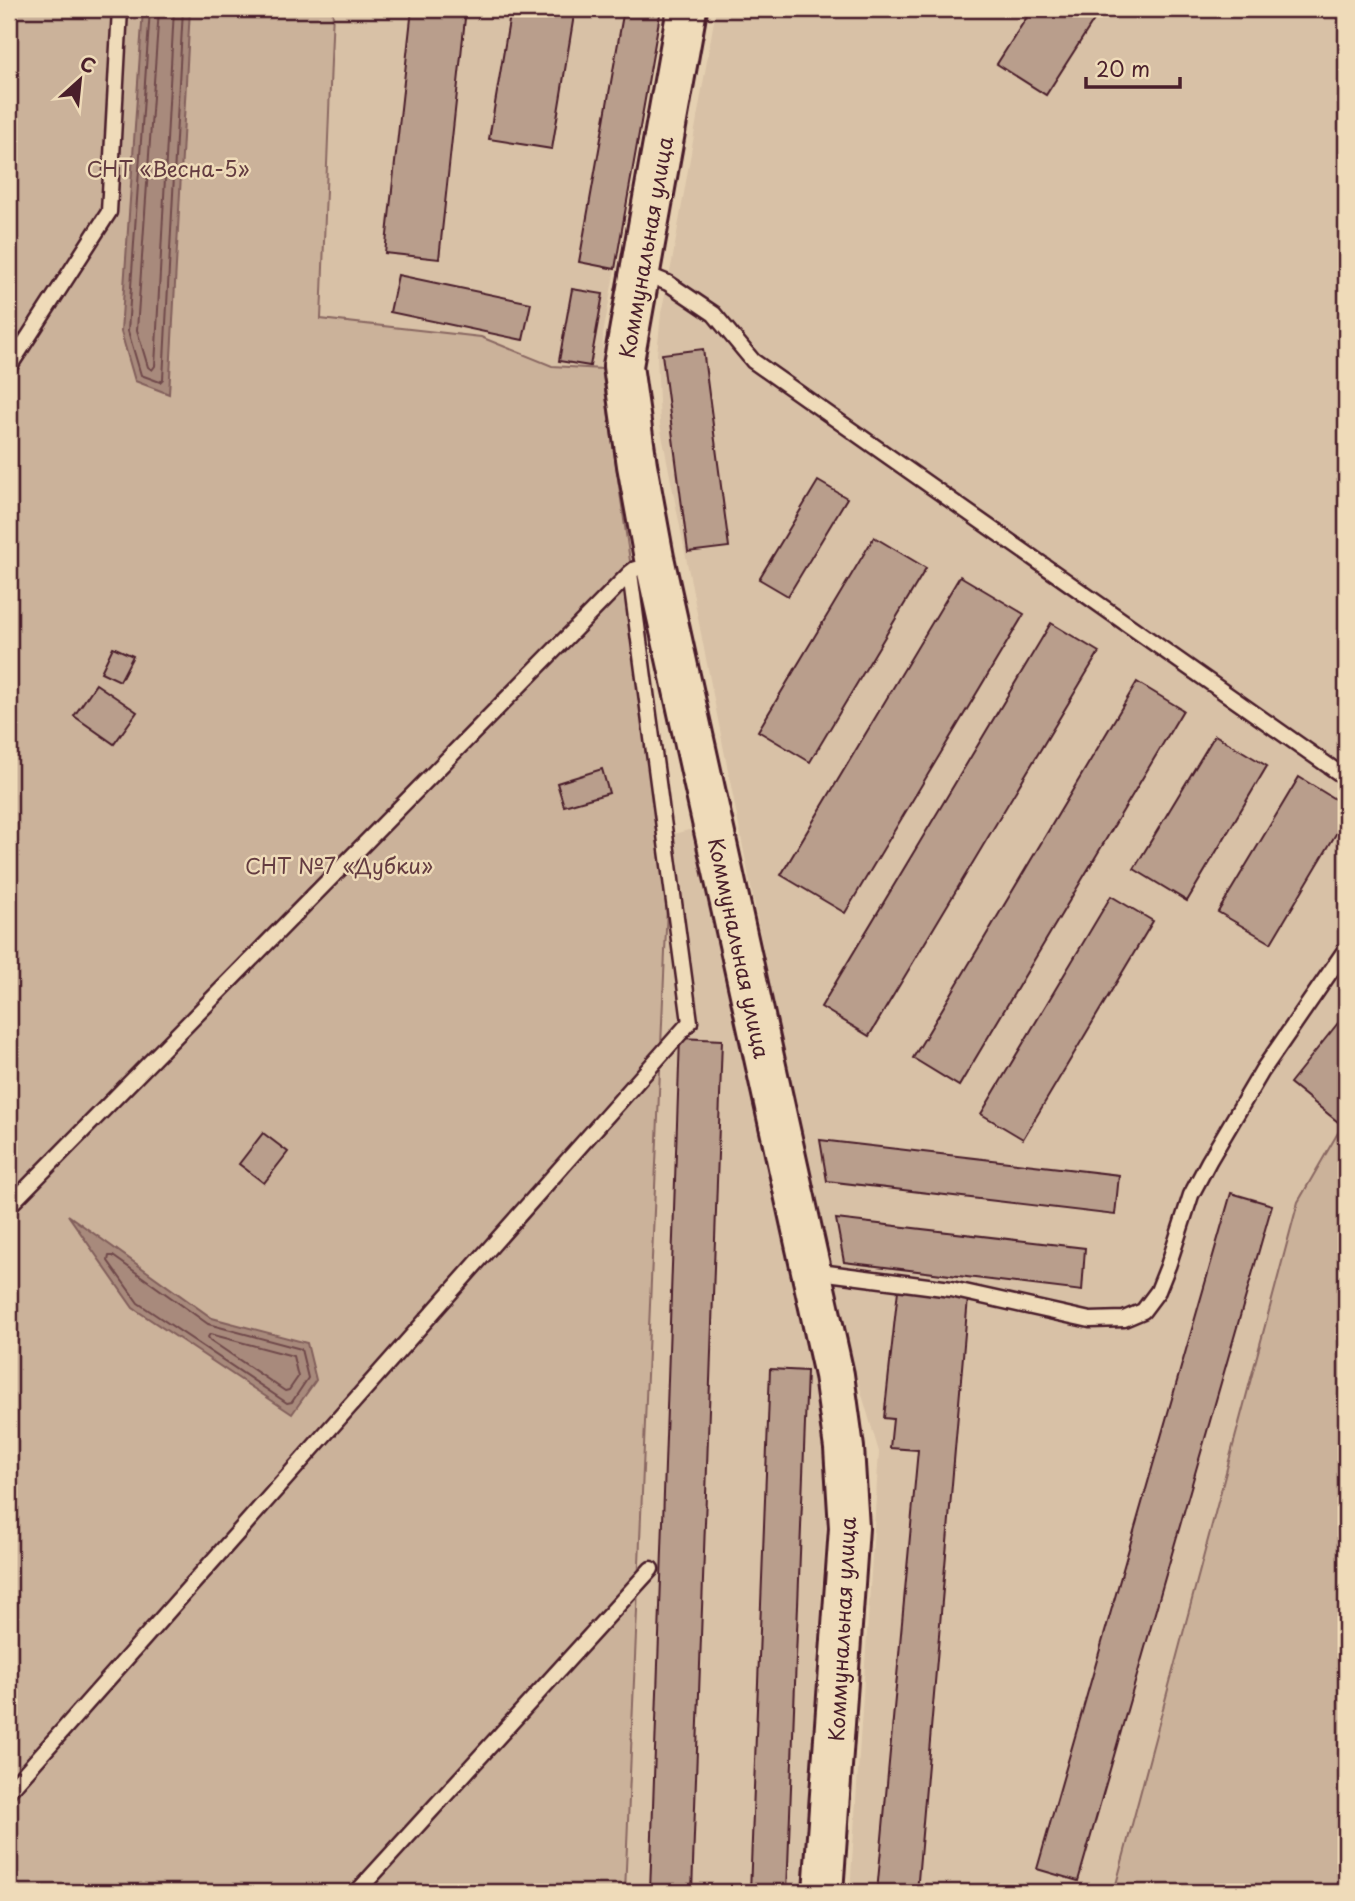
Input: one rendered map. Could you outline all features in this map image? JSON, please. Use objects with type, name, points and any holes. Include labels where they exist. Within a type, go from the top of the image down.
[{"type":"street","name":"Коммунальная улица","points":[[687,9],[623,366],[637,465],[642,565],[811,1271],[834,1375],[844,1448],[849,1528],[823,1892]]},
{"type":"lane","points":[[9,367],[109,212],[120,9]]},
{"type":"lane","points":[[640,271],[667,283],[714,314],[753,362],[1346,778]]},
{"type":"lane","points":[[9,1206],[642,565]]},
{"type":"lane","points":[[9,1791],[690,1021],[642,565]]},
{"type":"lane","points":[[811,1271],[951,1289],[1090,1320],[1124,1319],[1143,1311],[1158,1291],[1191,1195],[1209,1161],[1262,1071],[1346,949]]},
{"type":"lane","points":[[357,1892],[652,1569]]},
{"type":"shaded area","points":[[333,9],[662,9],[603,335],[602,369],[552,366],[481,337],[321,319]]},
{"type":"shaded area","points":[[716,9],[1346,9],[1346,1137],[1339,1132],[1298,1202],[1114,1892],[850,1892],[879,1452],[829,1284],[660,425],[657,354],[661,313]]},
{"type":"shaded area","points":[[707,825],[832,1432],[802,1892],[625,1892],[670,835]]},
{"type":"green space","name":"СНТ №7 «Дубки»","points":[[9,9],[333,9],[321,319],[481,337],[552,366],[602,369],[670,835],[625,1892],[9,1892]]},
{"type":"green space","points":[[1339,1131],[1346,1137],[1346,1892],[1114,1892],[1298,1202]]},
{"type":"water","points":[[143,9],[190,9],[169,394],[135,381],[121,332]]},
{"type":"water","points":[[68,1215],[212,1318],[307,1343],[316,1380],[292,1414],[133,1308]]},
{"type":"building","points":[[412,9],[466,9],[439,259],[385,253]]},
{"type":"building","points":[[511,9],[575,9],[552,149],[489,139]]},
{"type":"building","points":[[624,9],[661,9],[615,269],[579,262]]},
{"type":"building","points":[[1032,9],[1101,9],[1046,95],[997,64]]},
{"type":"building","points":[[398,275],[531,303],[523,340],[390,312]]},
{"type":"building","points":[[572,289],[603,294],[590,366],[559,361]]},
{"type":"building","points":[[703,349],[729,547],[688,552],[662,354]]},
{"type":"building","points":[[818,481],[847,498],[788,596],[759,579]]},
{"type":"building","points":[[874,537],[926,568],[810,762],[758,731]]},
{"type":"building","points":[[960,576],[1024,614],[845,913],[781,875]]},
{"type":"building","points":[[1051,623],[1099,652],[869,1036],[821,1007]]},
{"type":"building","points":[[113,647],[133,656],[120,681],[101,672]]},
{"type":"building","points":[[1137,682],[1183,710],[959,1086],[913,1058]]},
{"type":"building","points":[[96,684],[137,712],[114,744],[74,716]]},
{"type":"building","points":[[1215,735],[1267,766],[1187,901],[1134,869]]},
{"type":"building","points":[[602,769],[609,793],[564,806],[557,783]]},
{"type":"building","points":[[1299,777],[1346,806],[1346,817],[1271,943],[1218,912]]},
{"type":"building","points":[[1111,896],[1153,921],[1023,1139],[981,1114]]},
{"type":"building","points":[[1346,1013],[1346,1122],[1343,1126],[1290,1083]]},
{"type":"building","points":[[680,1038],[722,1040],[692,1892],[650,1892]]},
{"type":"building","points":[[263,1133],[288,1152],[264,1183],[239,1164]]},
{"type":"building","points":[[820,1140],[1119,1175],[1115,1215],[827,1181]]},
{"type":"building","points":[[1231,1193],[1272,1205],[1078,1881],[1037,1869]]},
{"type":"building","points":[[836,1219],[1085,1248],[1082,1291],[844,1262]]},
{"type":"building","points":[[898,1290],[968,1298],[917,1892],[877,1892],[918,1450],[890,1448],[893,1419],[884,1418]]},
{"type":"building","points":[[770,1369],[807,1371],[787,1892],[750,1892]]},
{"type":"park label","name":"СНТ «Весна-5»","points":[[168,168]]}]
